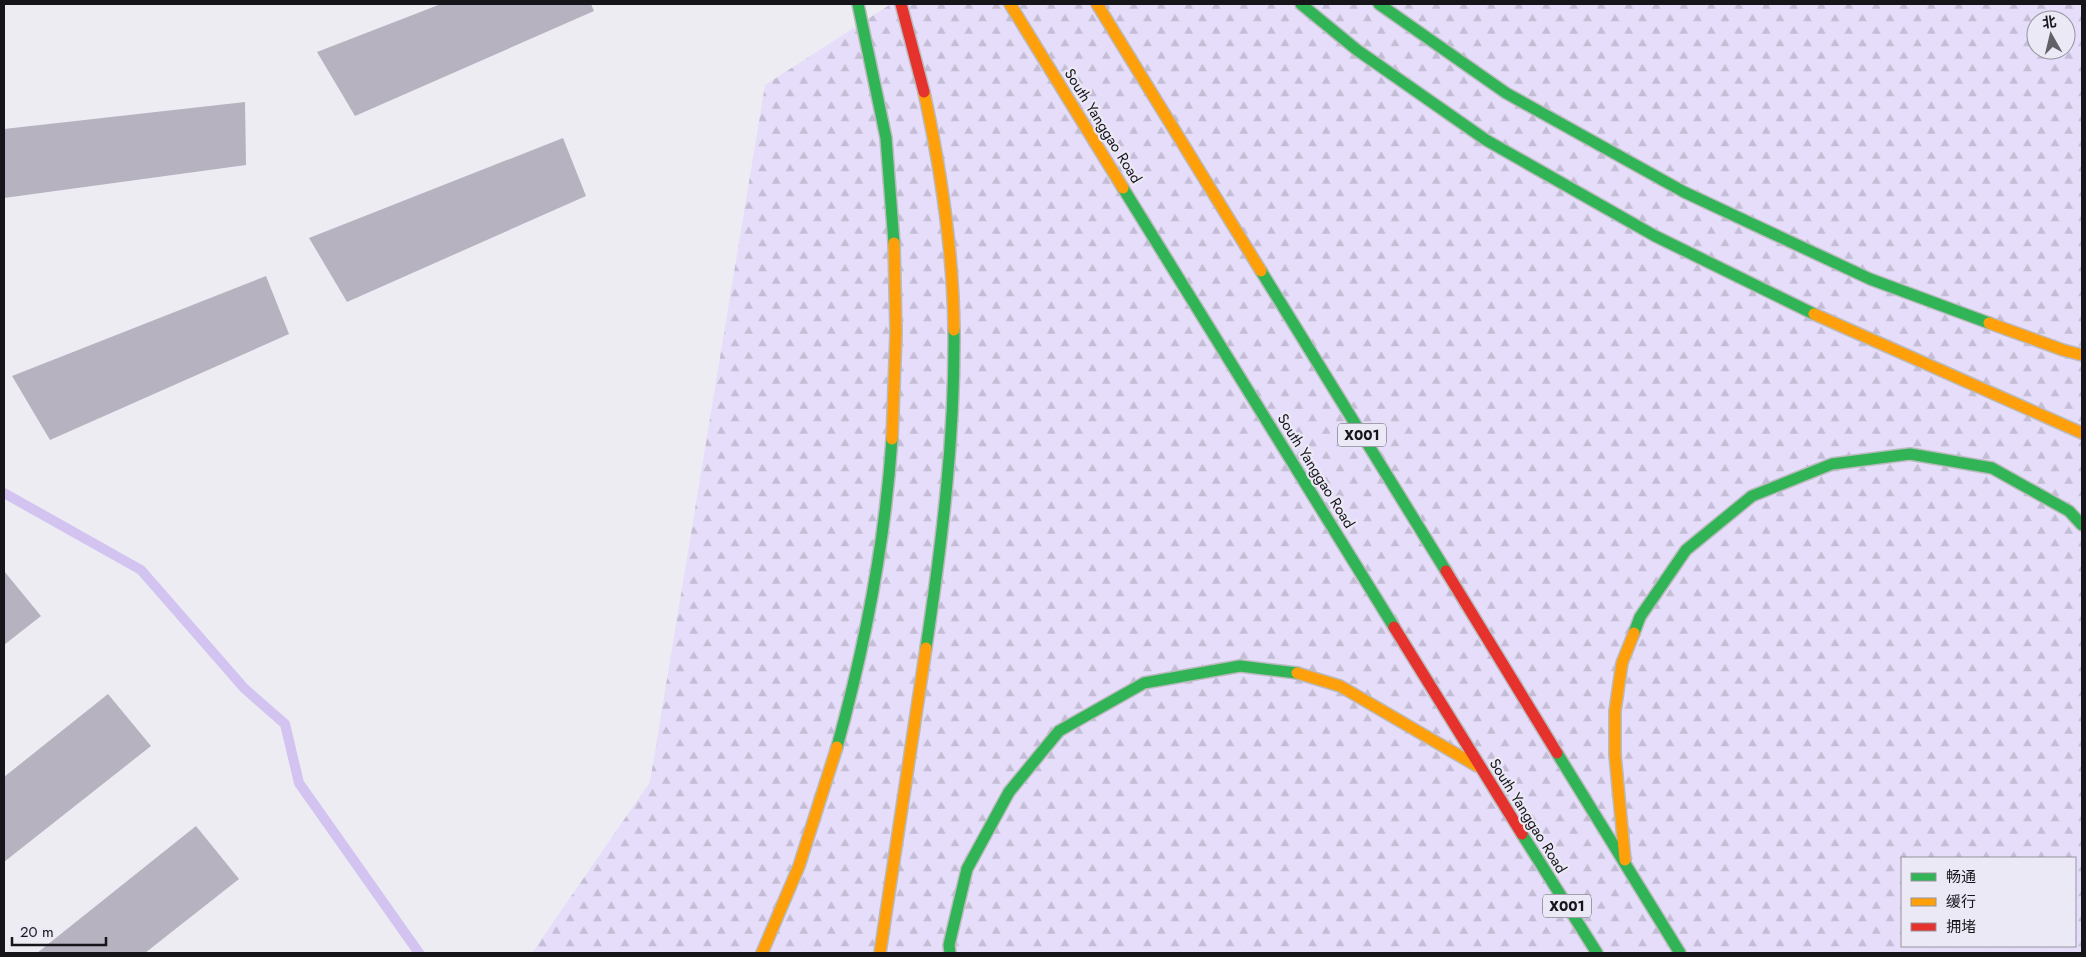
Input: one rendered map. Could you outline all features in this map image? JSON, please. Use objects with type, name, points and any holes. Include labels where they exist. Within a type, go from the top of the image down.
[{"type":"highway","points":[[762,953],[771,936],[816,818],[848,713],[874,595],[892,464],[897,323],[893,222],[886,140],[870,49],[858,4]]},
{"type":"highway","points":[[880,953],[942,545],[953,415],[954,321],[948,237],[933,137],[912,41],[901,4]]},
{"type":"highway","name":"South Yanggao Road","points":[[1010,4],[1597,953]]},
{"type":"highway","name":"X001","points":[[1097,4],[1680,953]]},
{"type":"highway","points":[[1300,4],[1357,50],[1486,140],[1656,236],[1796,306],[2082,433]]},
{"type":"highway","points":[[1379,4],[1506,93],[1684,192],[1870,279],[2082,355]]},
{"type":"highway","points":[[1626,867],[1615,755],[1616,710],[1622,663],[1640,617],[1686,550],[1752,496],[1832,464],[1910,454],[1992,468],[2069,511],[2082,525]]},
{"type":"highway","points":[[950,953],[949,946],[967,869],[1009,792],[1059,731],[1144,683],[1240,666],[1290,671],[1340,686],[1481,768]]},
{"type":"green space","points":[[891,4],[2082,4],[2082,953],[532,953],[650,782],[765,85]]},
{"type":"building","points":[[441,4],[591,4],[594,11],[355,116],[317,52]]},
{"type":"building","points":[[245,102],[246,165],[4,198],[4,129]]},
{"type":"building","points":[[563,138],[586,196],[347,302],[309,238]]},
{"type":"building","points":[[266,276],[289,334],[50,440],[12,376]]},
{"type":"building","points":[[4,571],[41,616],[4,645]]},
{"type":"building","points":[[108,694],[151,746],[4,862],[4,777]]},
{"type":"building","points":[[196,826],[239,879],[145,953],[37,953]]},
{"type":"waterway","points":[[4,493],[141,570],[244,688],[285,724],[299,783],[419,953]]},
{"type":"traffic: fast","points":[[858,4],[886,138],[894,243]]},
{"type":"traffic: fast","points":[[1301,4],[1357,50],[1486,140],[1655,236],[1814,314]]},
{"type":"traffic: fast","points":[[1379,4],[1506,93],[1684,192],[1870,279],[1989,323]]},
{"type":"traffic: fast","points":[[1123,188],[1394,627]]},
{"type":"traffic: fast","points":[[1261,271],[1446,571]]},
{"type":"traffic: fast","points":[[926,648],[950,450],[954,330]]},
{"type":"traffic: fast","points":[[837,747],[865,633],[879,556],[892,439]]},
{"type":"traffic: fast","points":[[1634,633],[1640,617],[1686,550],[1752,496],[1832,464],[1910,454],[1992,468],[2069,511],[2082,525]]},
{"type":"traffic: fast","points":[[950,953],[949,945],[967,869],[1009,792],[1059,731],[1144,683],[1240,666],[1297,673]]},
{"type":"traffic: fast","points":[[1557,753],[1680,953]]},
{"type":"traffic: fast","points":[[1522,834],[1597,953]]},
{"type":"traffic: slow","points":[[1010,4],[1123,188]]},
{"type":"traffic: slow","points":[[1097,4],[1261,271]]},
{"type":"traffic: slow","points":[[924,92],[936,151],[949,240],[954,330]]},
{"type":"traffic: slow","points":[[892,439],[896,333],[894,243]]},
{"type":"traffic: slow","points":[[1814,314],[2082,433]]},
{"type":"traffic: slow","points":[[1989,323],[2082,355]]},
{"type":"traffic: slow","points":[[1625,860],[1615,755],[1615,711],[1622,663],[1634,633]]},
{"type":"traffic: slow","points":[[880,953],[926,648]]},
{"type":"traffic: slow","points":[[1297,673],[1340,686],[1477,766]]},
{"type":"traffic: slow","points":[[762,953],[799,866],[837,747]]},
{"type":"traffic: jam","points":[[901,4],[924,92]]},
{"type":"traffic: jam","points":[[1446,571],[1557,753]]},
{"type":"traffic: jam","points":[[1394,627],[1522,834]]}]
